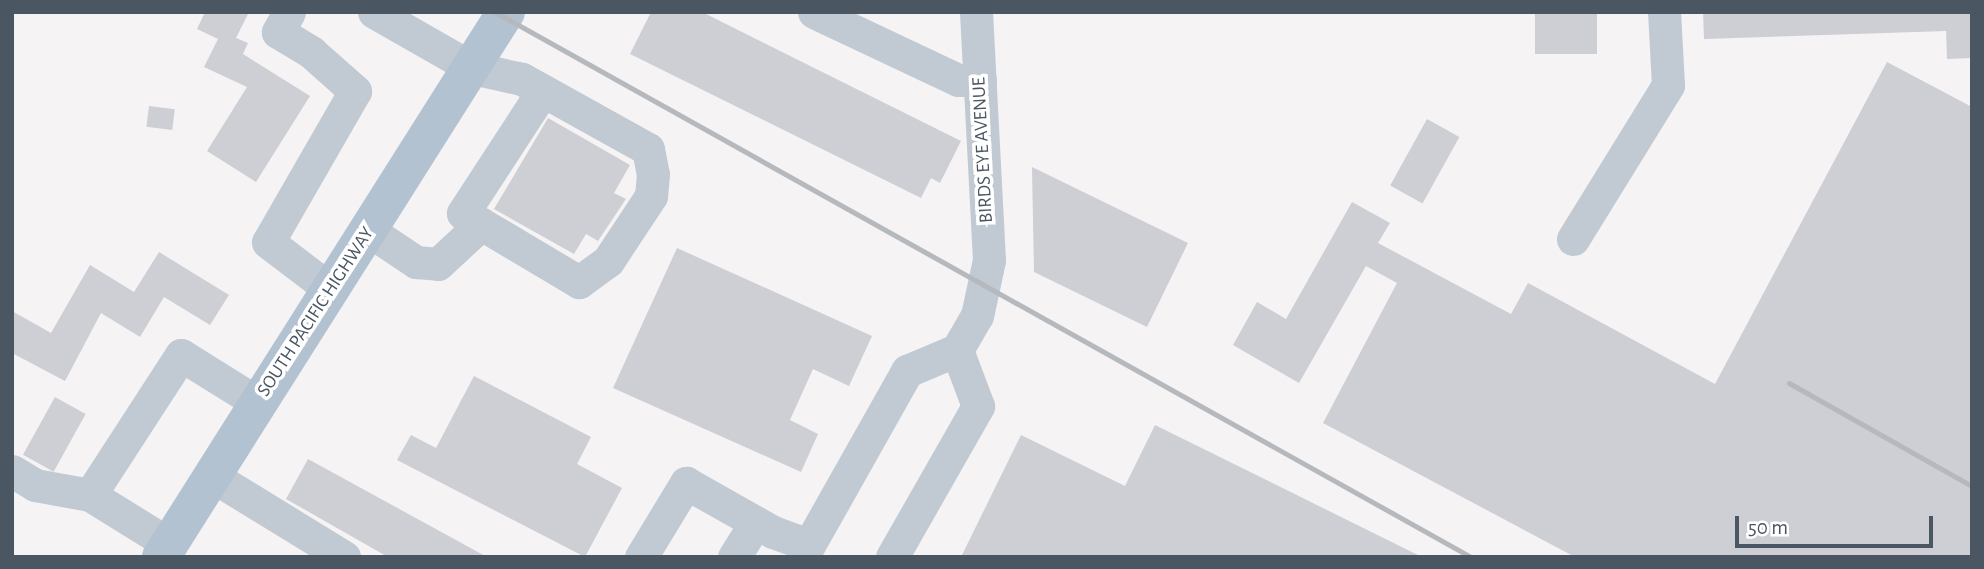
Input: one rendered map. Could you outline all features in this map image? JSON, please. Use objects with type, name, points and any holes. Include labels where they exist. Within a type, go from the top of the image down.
[{"type":"main road","name":"SOUTH PACIFIC HIGHWAY","points":[[165,550],[506,12]]},
{"type":"street","points":[[289,12],[278,32],[311,52],[355,91],[268,242],[331,290]]},
{"type":"street","points":[[374,12],[472,68],[522,79],[648,149],[653,174],[651,196],[608,261],[579,282],[463,213],[542,92]]},
{"type":"street","points":[[814,12],[958,80],[980,80]]},
{"type":"street","name":"BIRDS EYE AVENUE","points":[[957,350],[977,316],[989,260],[976,12]]},
{"type":"street","points":[[1573,239],[1668,85],[1664,12]]},
{"type":"street","points":[[368,230],[416,262],[438,264],[481,224]]},
{"type":"street","points":[[641,557],[686,483],[755,523],[809,545],[907,371],[957,350],[978,406],[892,557]]},
{"type":"street","points":[[90,495],[181,355],[258,403]]},
{"type":"street","points":[[12,471],[35,485],[90,495],[165,550]]},
{"type":"street","points":[[212,476],[344,557]]},
{"type":"street","points":[[734,557],[755,523]]},
{"type":"building","points":[[205,12],[249,12],[236,38],[248,43],[243,54],[310,96],[256,182],[207,151],[247,87],[204,67],[218,39],[197,29]]},
{"type":"building","points":[[651,12],[702,12],[961,141],[940,183],[931,178],[921,198],[630,54]]},
{"type":"building","points":[[1535,12],[1597,12],[1597,54],[1535,54]]},
{"type":"building","points":[[1703,12],[1972,12],[1972,58],[1947,59],[1946,31],[1704,39]]},
{"type":"building","points":[[1887,62],[1972,107],[1972,557],[1575,557],[1323,423],[1397,283],[1366,266],[1299,383],[1233,345],[1257,302],[1286,319],[1352,202],[1390,223],[1378,243],[1511,314],[1528,283],[1715,384]]},
{"type":"building","points":[[149,106],[175,109],[172,130],[146,127]]},
{"type":"building","points":[[548,118],[630,165],[614,193],[626,199],[598,241],[586,234],[574,254],[494,209]]},
{"type":"building","points":[[1427,119],[1459,137],[1423,203],[1390,185]]},
{"type":"building","points":[[1032,167],[1188,243],[1147,327],[1034,272]]},
{"type":"building","points":[[677,248],[872,336],[849,386],[813,369],[790,420],[818,434],[801,472],[613,388]]},
{"type":"building","points":[[159,252],[229,295],[210,325],[164,297],[140,337],[101,313],[65,381],[12,353],[12,311],[51,333],[90,265],[134,292]]},
{"type":"building","points":[[474,376],[591,437],[577,464],[622,488],[585,557],[397,460],[411,435],[436,448]]},
{"type":"building","points":[[55,397],[86,414],[54,472],[23,455]]},
{"type":"building","points":[[1155,425],[1422,557],[961,557],[1021,435],[1125,486]]},
{"type":"building","points":[[308,459],[487,557],[388,557],[286,499]]},
{"type":"railway","points":[[495,12],[1471,557]]},
{"type":"railway","points":[[1789,383],[1972,486]]}]
